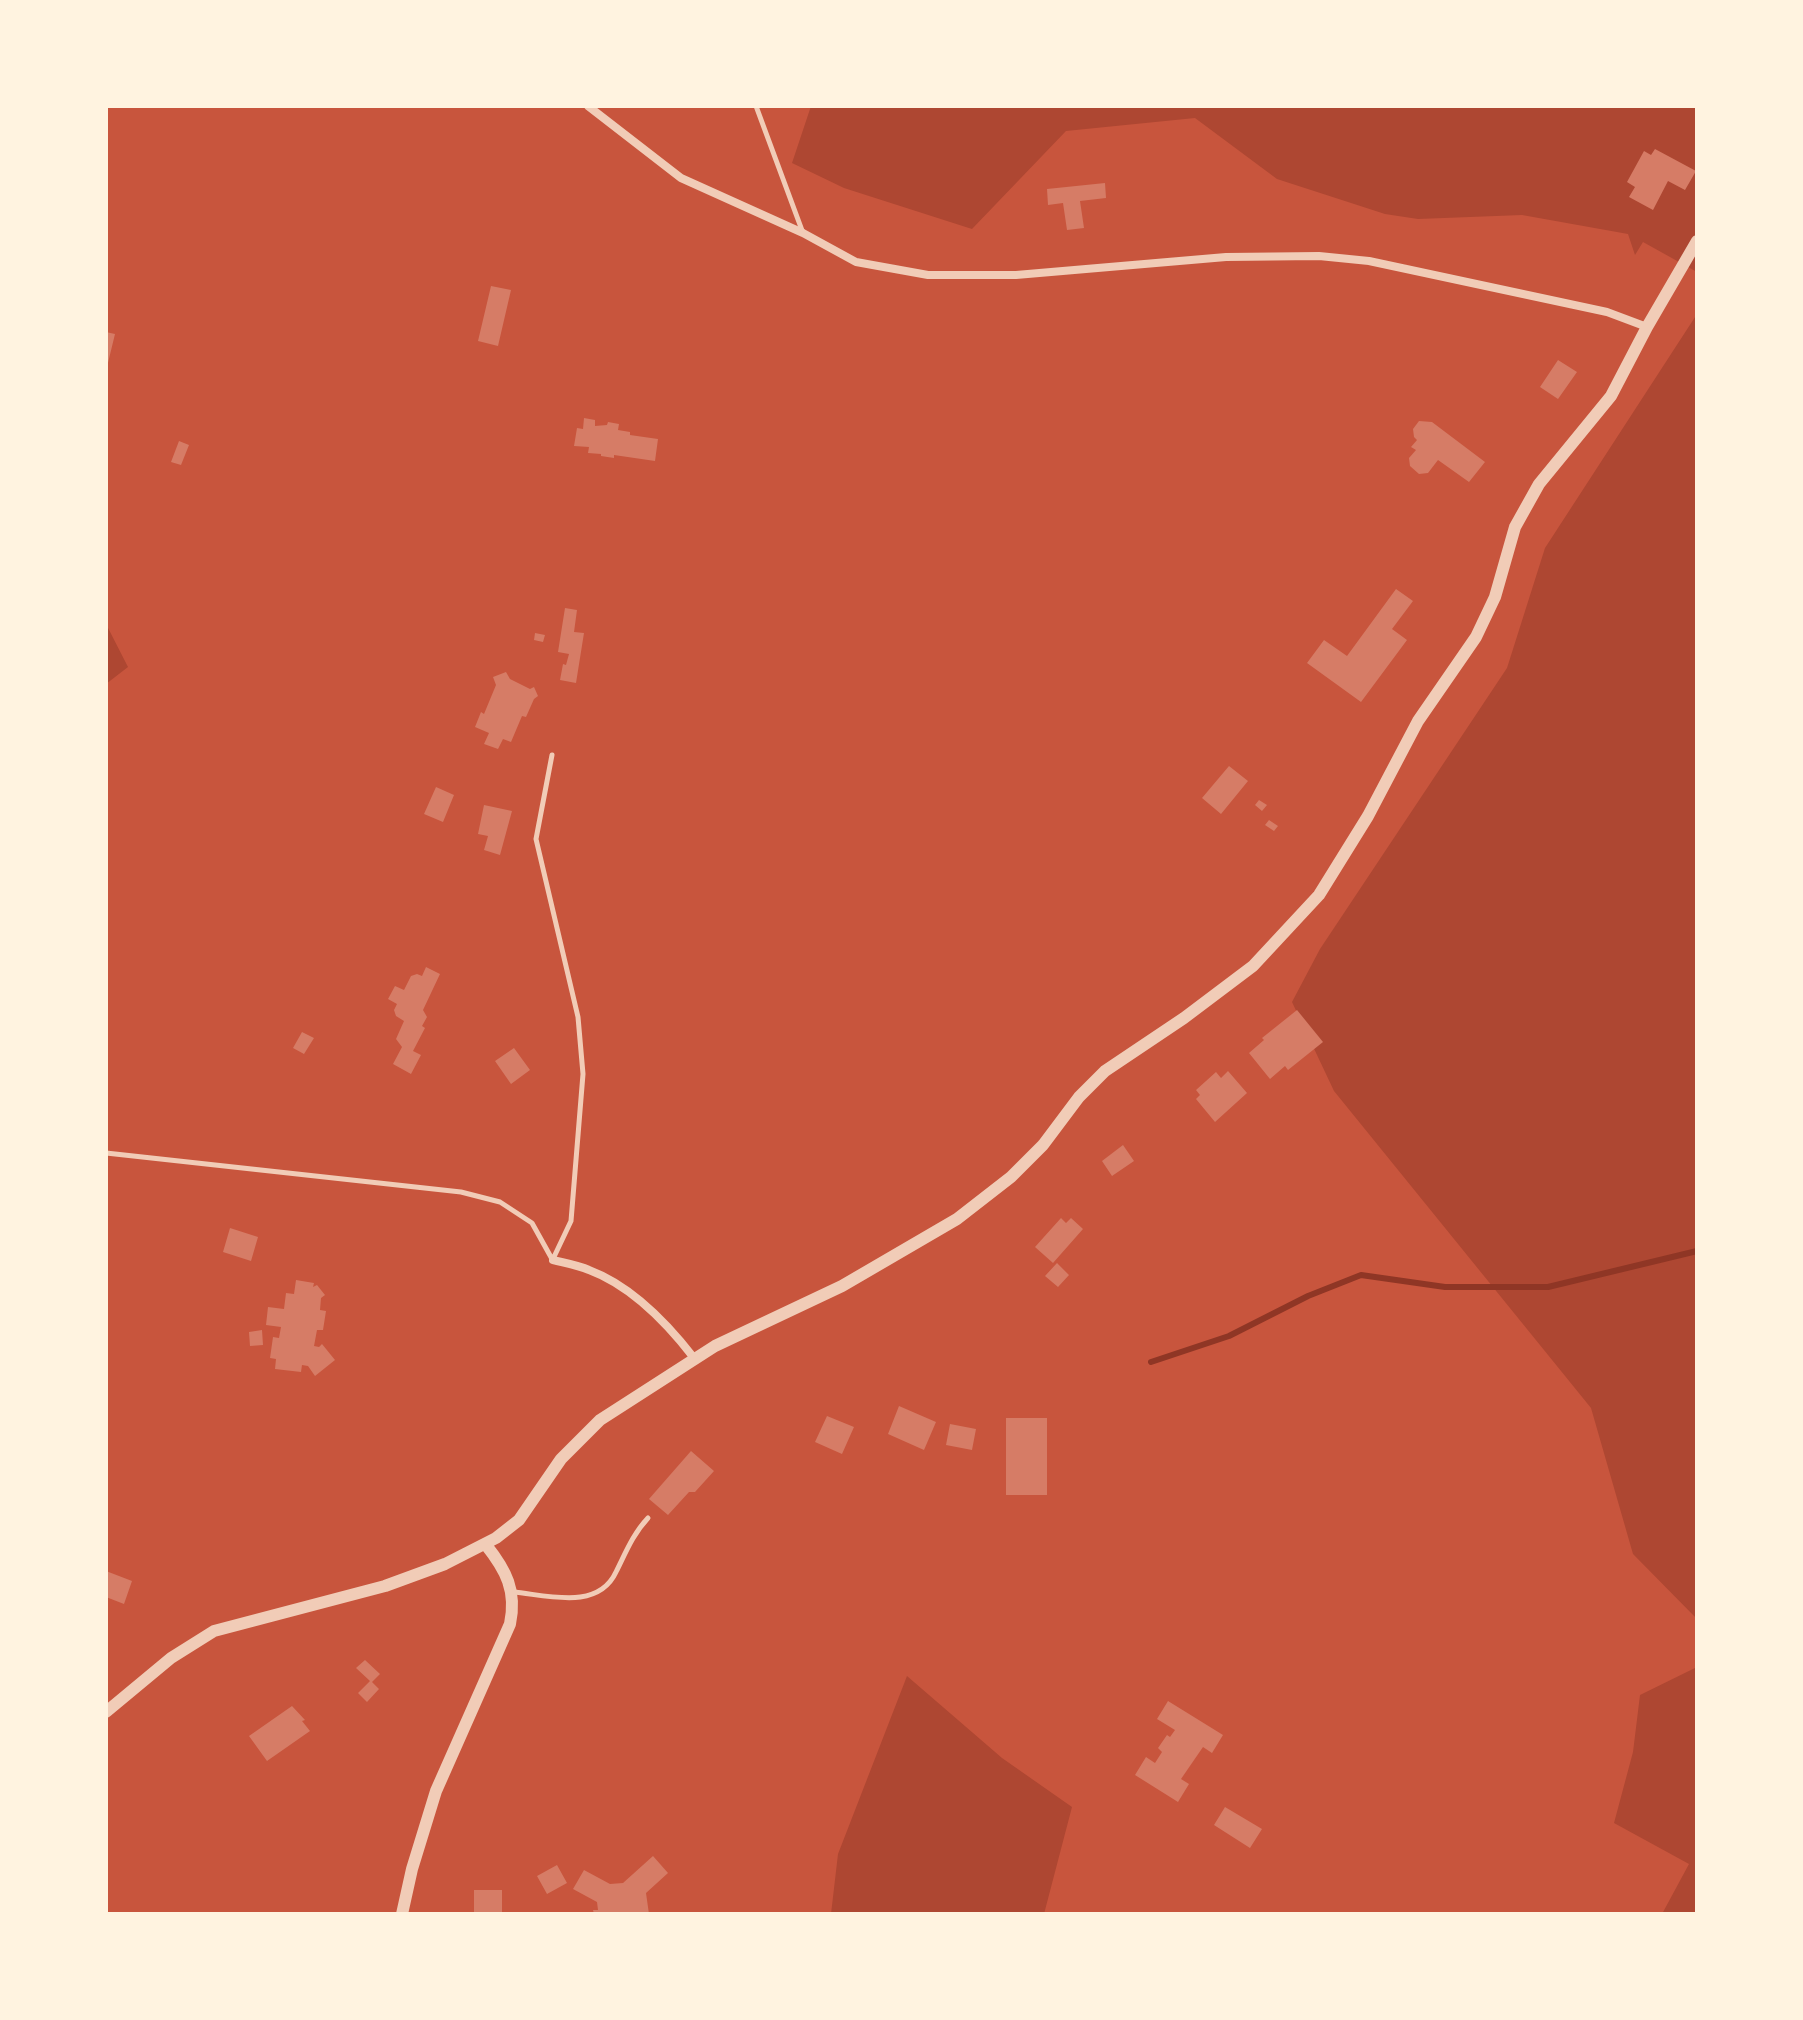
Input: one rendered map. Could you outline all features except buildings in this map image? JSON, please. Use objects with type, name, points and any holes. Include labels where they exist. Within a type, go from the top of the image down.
[{"type":"street","points":[[588,106],[681,178],[803,233],[856,262],[928,275],[1016,275],[1264,255],[1319,256],[1369,261],[1607,312],[1647,327]]},
{"type":"street","points":[[106,1712],[171,1658],[214,1631],[385,1586],[486,1545],[519,1520],[561,1459],[585,1433],[618,1407],[694,1358],[760,1323],[842,1286],[957,1219],[1011,1177],[1043,1145],[1079,1097],[1105,1071],[1184,1018],[1253,966],[1319,895],[1368,816],[1418,721],[1476,637],[1495,597],[1515,527],[1539,484],[1611,396],[1697,241]]},
{"type":"street","points":[[553,1260],[590,1270],[634,1295],[676,1335],[694,1358]]},
{"type":"street","points":[[402,1914],[436,1791],[506,1636],[512,1613],[512,1592],[503,1568],[486,1545]]},
{"type":"lane","points":[[756,106],[803,233]]},
{"type":"lane","points":[[552,755],[536,839],[578,1017],[583,1074],[571,1221],[553,1260]]},
{"type":"lane","points":[[106,1153],[461,1192],[500,1202],[532,1223],[553,1260]]},
{"type":"lane","points":[[512,1592],[570,1599],[587,1597],[603,1589],[614,1577],[630,1542],[648,1518]]},
{"type":"shaded area","points":[[811,106],[1697,106],[1697,272],[1643,242],[1635,255],[1628,234],[1522,215],[1418,219],[1385,214],[1277,179],[1195,118],[1066,131],[972,229],[844,188],[792,163]]},
{"type":"shaded area","points":[[1697,314],[1697,1619],[1633,1554],[1591,1408],[1334,1091],[1292,1002],[1320,949],[1507,668],[1545,548]]},
{"type":"shaded area","points":[[106,624],[128,667],[106,684]]},
{"type":"shaded area","points":[[1697,1667],[1697,1914],[1662,1914],[1689,1864],[1614,1823],[1633,1752],[1640,1695]]},
{"type":"shaded area","points":[[907,1676],[1002,1758],[1072,1807],[1044,1914],[831,1914],[838,1854]]},
{"type":"waterway","points":[[1151,1362],[1229,1336],[1308,1296],[1361,1275],[1445,1287],[1548,1287],[1697,1251]]}]
